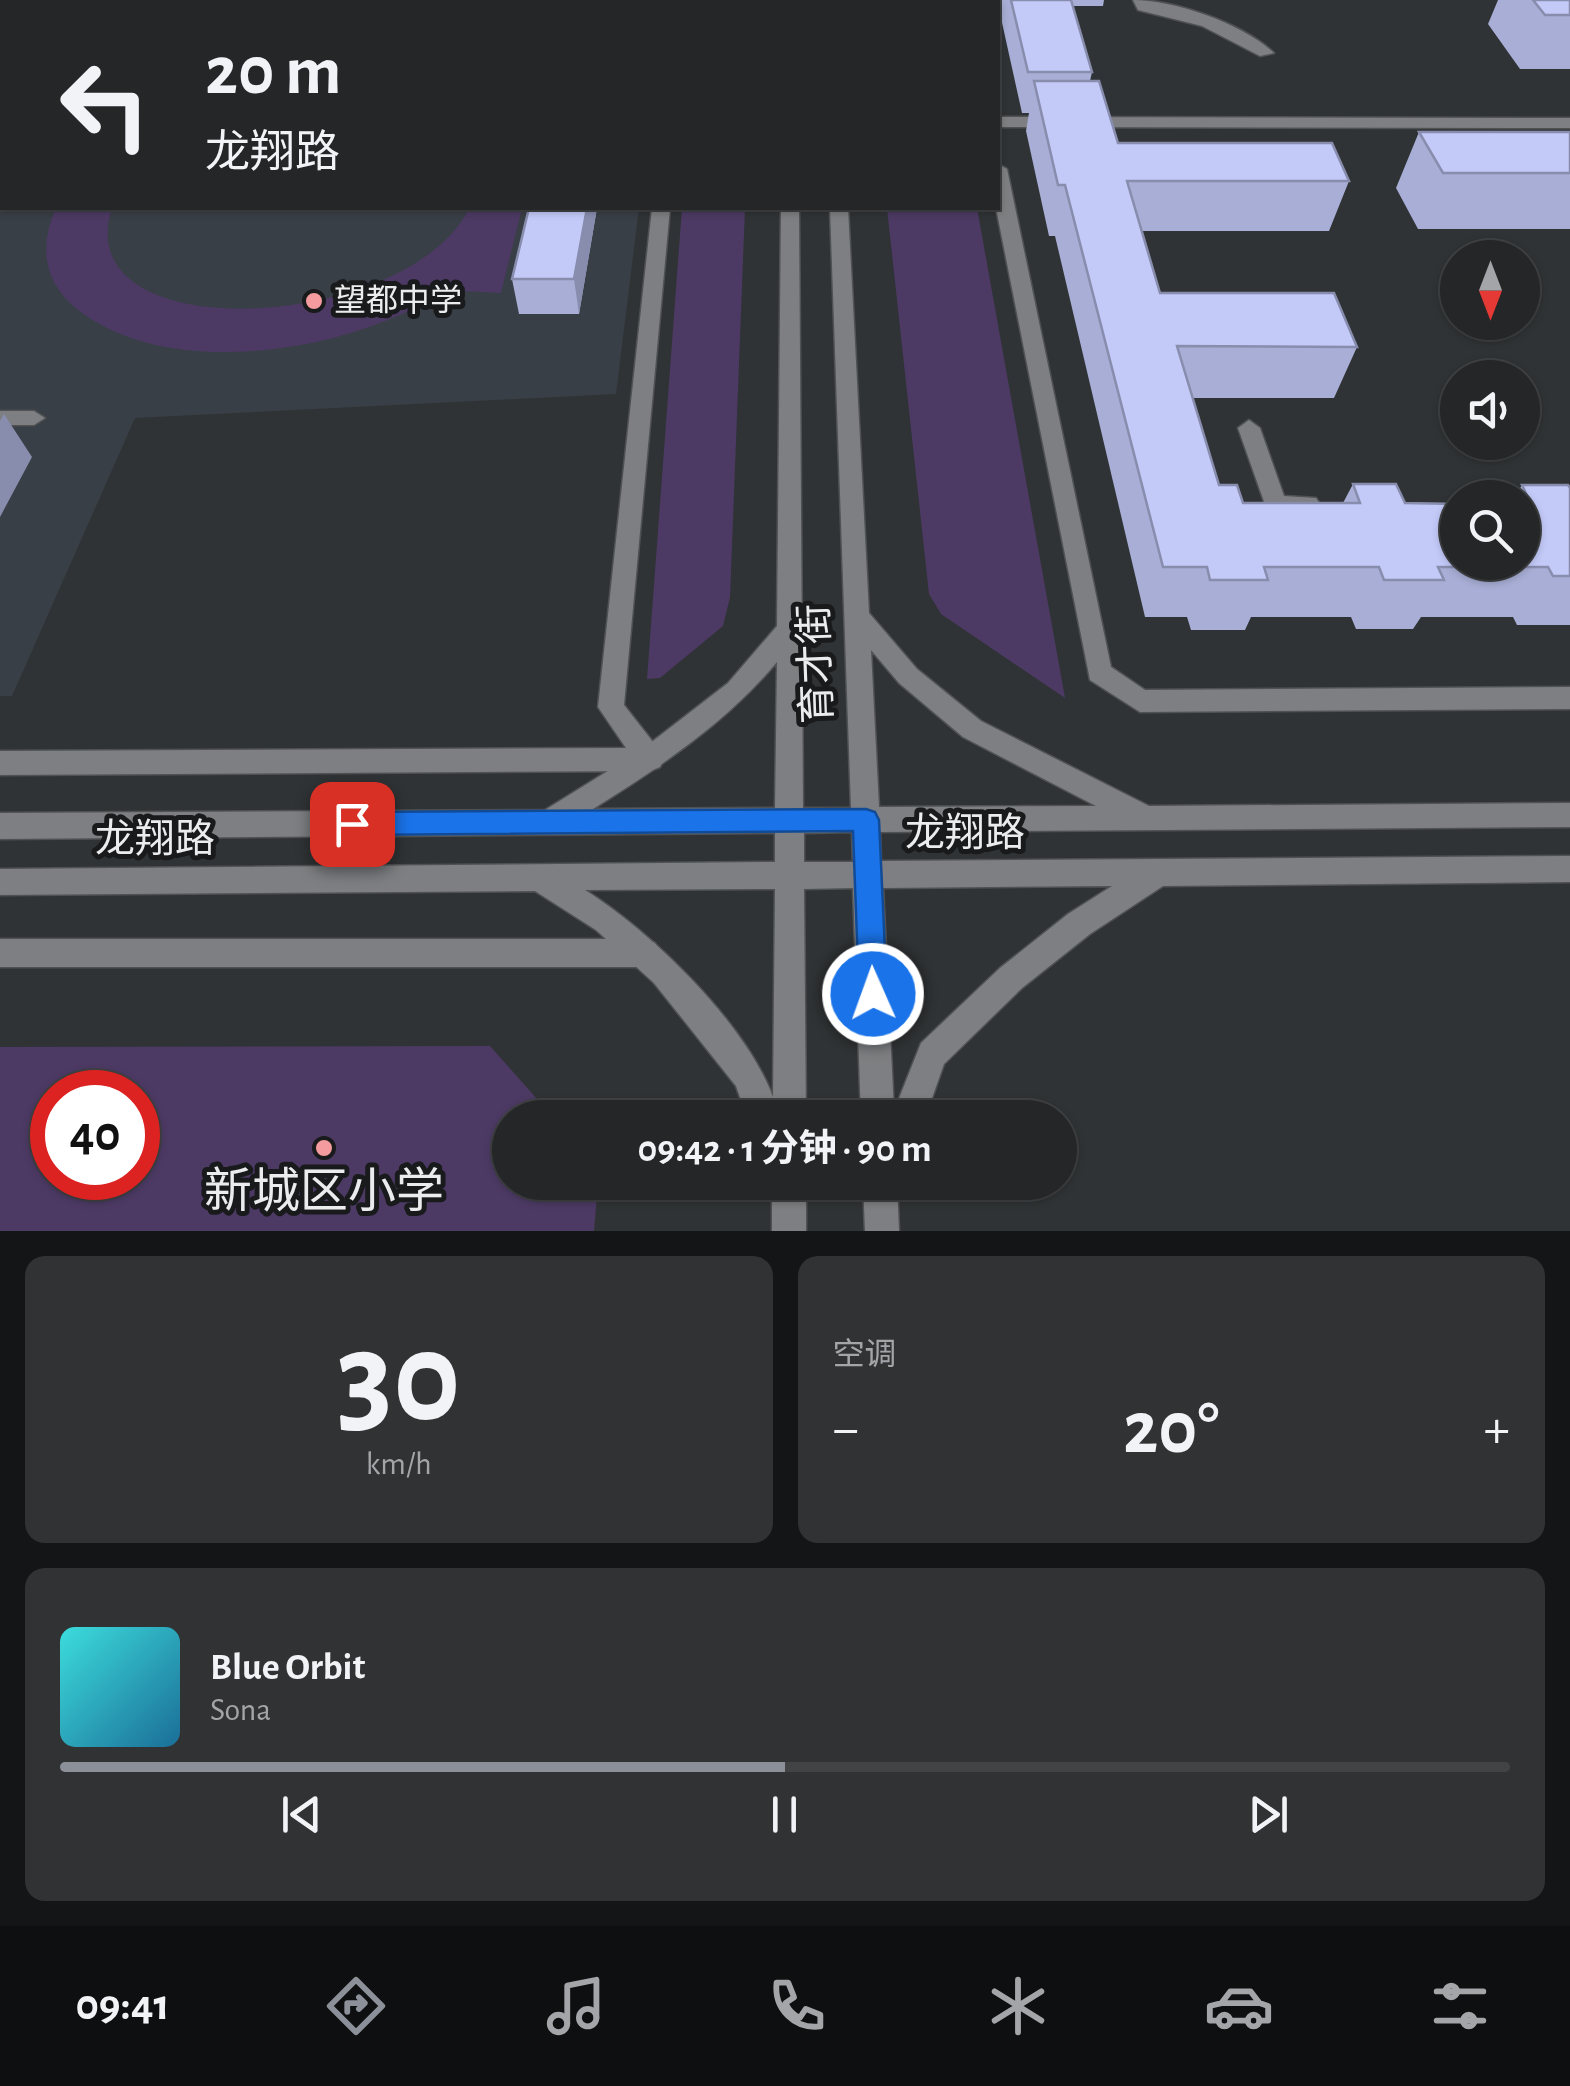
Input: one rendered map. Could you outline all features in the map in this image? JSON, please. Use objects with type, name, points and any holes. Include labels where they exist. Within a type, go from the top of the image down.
[{"type":"street","points":[[1141,0],[1144,7],[1168,9],[1211,24],[1266,53]]},
{"type":"street","points":[[1000,122],[1570,122]]},
{"type":"street","points":[[1000,179],[1099,672],[1140,701],[1570,698]]},
{"type":"street","points":[[650,759],[611,707],[661,210]]},
{"type":"street","name":"育才街","points":[[789,1100],[790,210]]},
{"type":"street","name":"育才街","points":[[839,210],[877,1100]]},
{"type":"street","points":[[0,418],[34,418]]},
{"type":"street","points":[[1249,428],[1275,504],[1330,504]]},
{"type":"street","points":[[858,618],[908,676],[972,728],[1147,818]]},
{"type":"street","points":[[548,822],[598,795],[738,691],[790,628]]},
{"type":"street","points":[[0,763],[650,759]]},
{"type":"street","name":"龙翔路","points":[[0,826],[1570,814]]},
{"type":"street","name":"龙翔路","points":[[0,882],[1570,870]]},
{"type":"street","points":[[915,1100],[932,1054],[1011,978],[1079,924],[1159,872]]},
{"type":"street","points":[[538,877],[608,920],[666,973],[749,1076],[758,1100]]},
{"type":"street","points":[[0,953],[644,953]]},
{"type":"street","points":[[789,1200],[789,1231]]},
{"type":"street","points":[[882,1200],[882,1231]]},
{"type":"shaded area","name":"望都中学","points":[[0,210],[639,210],[616,394],[135,418],[12,696],[0,696]]},
{"type":"shaded area","points":[[55,210],[112,210],[111,255],[140,286],[189,304],[251,308],[318,300],[382,280],[435,249],[467,210],[522,210],[501,293],[448,292],[386,321],[324,340],[251,351],[213,352],[139,341],[106,328],[77,309],[57,287],[47,263]]},
{"type":"shaded area","points":[[682,210],[745,210],[730,597],[723,626],[660,678],[647,679]]},
{"type":"shaded area","points":[[887,210],[977,210],[1065,698],[941,614],[929,594]]},
{"type":"shaded area","name":"新城区小学","points":[[490,1046],[538,1100],[492,1100],[492,1200],[597,1200],[594,1231],[0,1231],[0,1047]]},
{"type":"building","points":[[1011,0],[1071,0],[1092,72],[1028,72]]},
{"type":"building","points":[[1533,0],[1570,0],[1570,15],[1545,15]]},
{"type":"building","points":[[1034,81],[1099,81],[1118,143],[1332,143],[1349,181],[1127,181],[1160,293],[1334,293],[1357,347],[1177,346],[1219,485],[1237,485],[1243,503],[1360,503],[1353,484],[1396,484],[1405,503],[1440,504],[1440,580],[1384,580],[1379,567],[1264,567],[1268,580],[1210,580],[1207,567],[1163,567],[1065,185],[1058,185]]},
{"type":"building","points":[[1419,132],[1570,132],[1570,173],[1443,173]]},
{"type":"building","points":[[529,210],[587,210],[574,279],[512,279]]},
{"type":"building","points":[[1540,485],[1568,485],[1570,576],[1553,576],[1548,567],[1540,567]]},
{"type":"place","name":"望都中学","points":[[314,301]]},
{"type":"place","name":"新城区小学","points":[[324,1148]]},
{"type":"route","points":[[352,824],[866,820],[873,994]]}]
